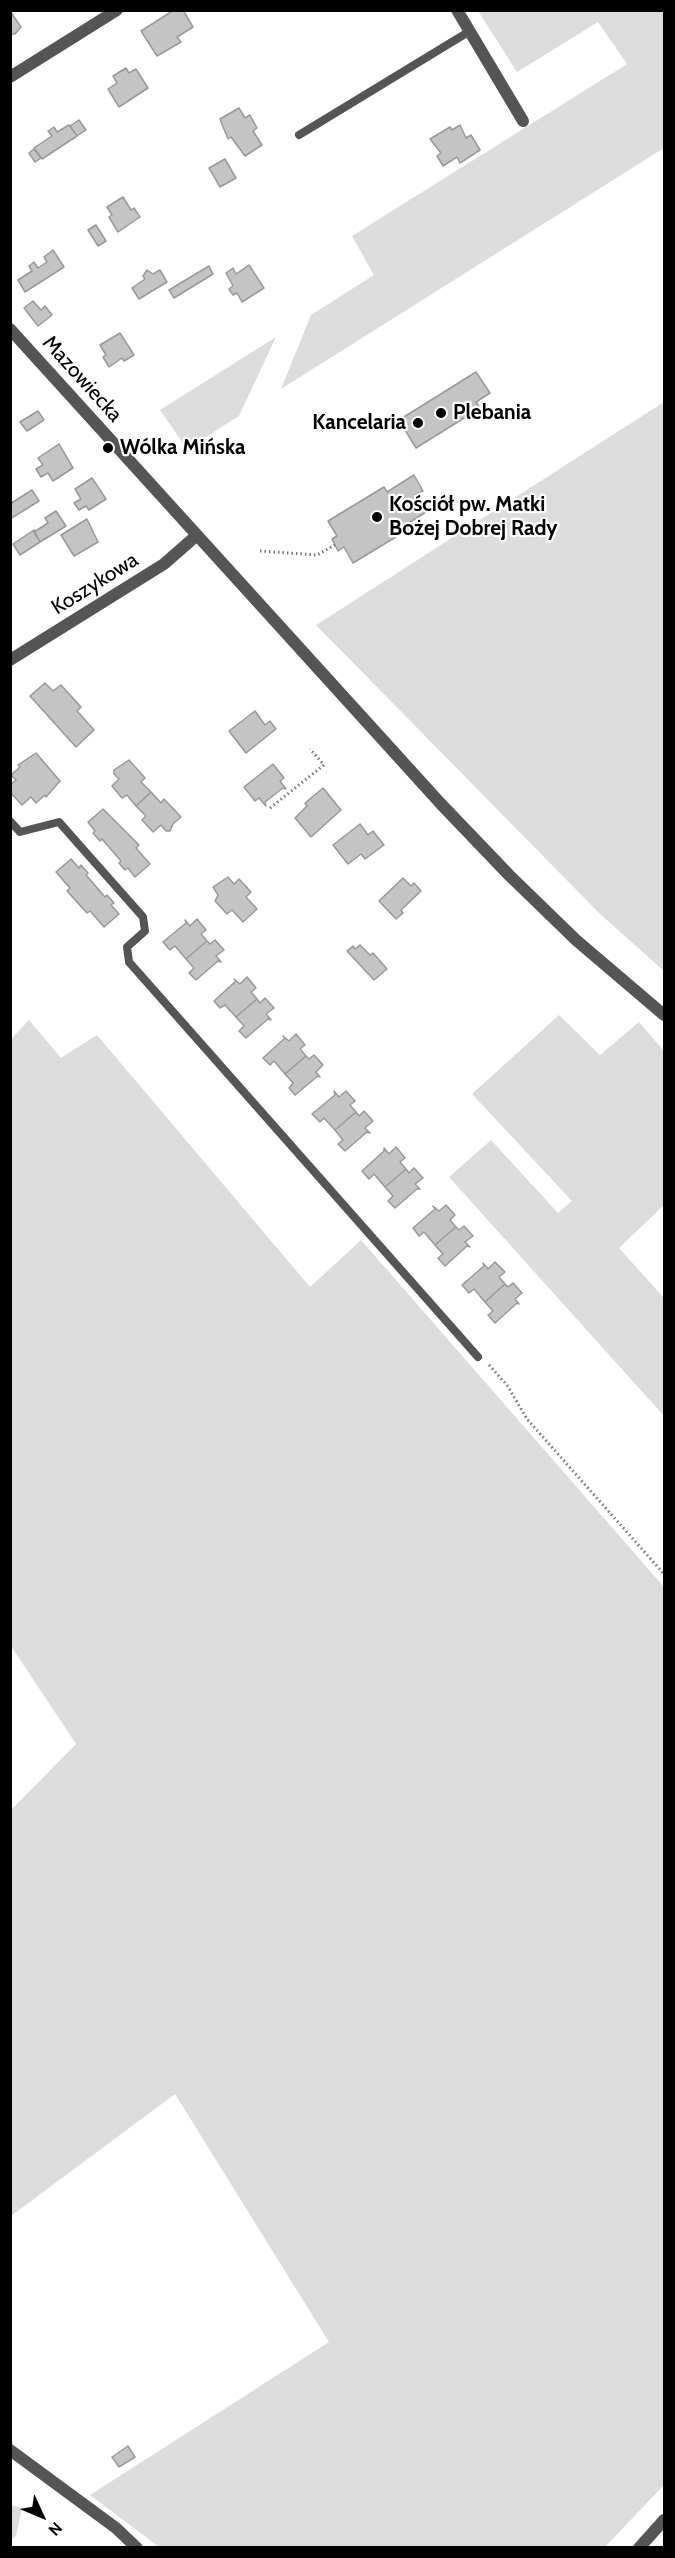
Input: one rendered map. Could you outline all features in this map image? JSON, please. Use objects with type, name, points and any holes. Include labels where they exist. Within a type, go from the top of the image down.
[{"type":"street","points":[[10,77],[117,10]]},
{"type":"street","points":[[457,10],[523,121]]},
{"type":"street","name":"Mazowiecka","points":[[10,329],[196,536],[501,867],[576,940],[664,1015]]},
{"type":"street","name":"Koszykowa","points":[[10,660],[164,564],[196,536]]},
{"type":"street","points":[[10,2450],[116,2528],[137,2547]]},
{"type":"street","points":[[639,2547],[664,2520]]},
{"type":"lane","points":[[299,135],[470,31]]},
{"type":"lane","points":[[10,821],[20,832],[59,822],[143,917],[145,932],[128,947],[129,962],[478,1356]]},
{"type":"path","points":[[260,551],[317,555],[335,545]]},
{"type":"path","points":[[270,808],[324,765],[310,749]]},
{"type":"path","points":[[478,1356],[500,1376],[527,1419],[664,1574]]},
{"type":"shaded area","points":[[478,11],[664,11],[664,148],[281,389],[311,315],[374,275],[352,236],[627,64],[598,22],[517,72]]},
{"type":"shaded area","points":[[276,337],[239,416],[187,449],[160,410]]},
{"type":"shaded area","points":[[664,402],[664,971],[600,914],[316,625]]},
{"type":"shaded area","points":[[559,1015],[600,1055],[639,1022],[664,1051],[664,1205],[619,1248],[664,1298],[664,1416],[449,1177],[491,1140],[558,1213],[572,1201],[472,1094]]},
{"type":"shaded area","points":[[29,1020],[61,1058],[97,1035],[310,1287],[361,1240],[664,1587],[664,2485],[605,2547],[159,2547],[90,2495],[329,2342],[175,2094],[11,2216],[11,1810],[76,1744],[11,1646],[10,1040]]},
{"type":"shaded area","points":[[11,2505],[22,2508],[16,2536],[11,2540]]},
{"type":"building","points":[[174,10],[183,10],[193,27],[177,37],[181,42],[157,56],[141,31]]},
{"type":"building","points":[[10,11],[21,27],[15,34],[10,34]]},
{"type":"building","points":[[126,68],[129,73],[136,69],[148,88],[119,107],[108,89],[117,83],[113,76]]},
{"type":"building","points":[[239,108],[245,118],[250,115],[257,128],[253,131],[262,145],[245,156],[231,137],[228,139],[220,119]]},
{"type":"building","points":[[79,120],[86,130],[77,136],[70,126]]},
{"type":"building","points":[[69,125],[77,136],[42,159],[34,148],[52,136],[48,131],[54,127],[57,132]]},
{"type":"building","points":[[460,125],[466,138],[471,135],[480,150],[460,163],[457,157],[443,166],[437,156],[441,153],[430,139],[450,127],[452,130]]},
{"type":"building","points":[[34,149],[41,158],[35,162],[29,153]]},
{"type":"building","points":[[225,159],[236,178],[220,187],[209,168]]},
{"type":"building","points":[[123,197],[131,210],[134,208],[140,217],[118,232],[109,217],[112,215],[107,207]]},
{"type":"building","points":[[96,225],[106,241],[98,246],[88,230]]},
{"type":"building","points":[[53,250],[64,267],[25,292],[18,280],[32,271],[29,266],[34,262],[38,268],[47,262],[44,257]]},
{"type":"building","points":[[249,265],[264,288],[242,302],[237,293],[233,295],[229,289],[233,286],[226,273],[233,268],[236,274]]},
{"type":"building","points":[[209,266],[213,274],[174,298],[169,290]]},
{"type":"building","points":[[147,270],[153,274],[160,270],[167,282],[139,299],[132,288],[145,279],[143,276]]},
{"type":"building","points":[[33,301],[41,310],[45,306],[52,315],[38,326],[24,308]]},
{"type":"building","points":[[120,333],[134,355],[124,361],[122,358],[109,367],[100,345]]},
{"type":"building","name":"Plebania","points":[[476,372],[490,393],[476,402],[480,408],[416,448],[399,420]]},
{"type":"building","points":[[38,411],[44,420],[27,431],[20,422]]},
{"type":"building","points":[[59,444],[73,468],[53,481],[48,473],[41,477],[36,469],[43,465],[38,458]]},
{"type":"building","name":"Kościół pw. Matki Bożej Dobrej Rady","points":[[414,475],[423,491],[415,495],[426,512],[407,524],[409,529],[353,563],[344,547],[338,551],[332,539],[337,536],[328,521],[384,487],[387,492]]},
{"type":"building","points":[[92,478],[106,499],[89,510],[86,506],[79,510],[74,503],[81,499],[75,489]]},
{"type":"building","points":[[32,490],[39,501],[10,519],[10,504]]},
{"type":"building","points":[[56,511],[66,526],[40,542],[34,532],[48,523],[45,518]]},
{"type":"building","points":[[87,519],[98,542],[74,556],[61,535]]},
{"type":"building","points":[[34,530],[40,542],[20,555],[13,544]]},
{"type":"building","points":[[45,683],[53,691],[61,685],[81,707],[77,711],[94,730],[76,747],[30,696]]},
{"type":"building","points":[[255,711],[265,725],[270,721],[276,729],[246,753],[229,731]]},
{"type":"building","points":[[36,753],[60,781],[46,797],[45,795],[36,803],[31,797],[22,805],[10,792],[10,785],[16,780],[11,775],[20,767],[18,765]]},
{"type":"building","points":[[129,760],[145,778],[141,782],[151,792],[136,806],[127,795],[122,798],[112,786],[119,779],[114,774],[114,770]]},
{"type":"building","points":[[273,764],[284,778],[280,781],[286,789],[283,788],[265,802],[266,806],[259,798],[255,801],[244,787]]},
{"type":"building","points":[[323,788],[341,810],[311,837],[295,818],[307,806],[305,803]]},
{"type":"building","points":[[151,792],[161,803],[164,799],[181,817],[173,824],[170,831],[166,831],[161,825],[153,832],[142,820],[146,816],[136,806]]},
{"type":"building","points":[[103,809],[139,845],[136,848],[150,864],[135,877],[128,868],[125,870],[119,863],[121,861],[102,839],[100,841],[93,833],[95,831],[88,822]]},
{"type":"building","points":[[360,824],[368,835],[373,831],[384,845],[365,859],[361,854],[348,864],[333,845]]},
{"type":"building","points":[[71,859],[79,868],[81,865],[88,873],[86,875],[105,897],[107,895],[114,903],[111,905],[119,914],[104,927],[90,911],[87,913],[67,891],[70,888],[56,872]]},
{"type":"building","points":[[228,877],[234,884],[239,879],[251,892],[246,897],[257,909],[243,922],[232,910],[227,914],[215,901],[218,895],[213,887]]},
{"type":"building","points":[[403,878],[411,886],[414,883],[421,891],[401,910],[403,913],[396,919],[379,901]]},
{"type":"building","points":[[197,919],[206,930],[201,934],[207,941],[186,959],[175,946],[170,950],[163,942],[186,923],[185,920],[190,926]]},
{"type":"building","points":[[215,940],[224,950],[216,956],[221,962],[218,961],[196,980],[189,973],[194,968],[186,959],[207,941],[210,944]]},
{"type":"building","points":[[360,945],[370,955],[373,953],[387,969],[374,980],[347,951],[353,946],[355,949]]},
{"type":"building","points":[[247,977],[256,988],[251,992],[257,999],[236,1017],[225,1005],[220,1008],[214,1001],[236,981],[234,979],[240,984]]},
{"type":"building","points":[[265,998],[274,1008],[266,1014],[271,1020],[268,1019],[246,1038],[239,1031],[244,1026],[236,1017],[257,999],[260,1003]]},
{"type":"building","points":[[296,1034],[305,1045],[300,1049],[306,1056],[285,1074],[274,1061],[270,1065],[263,1058],[285,1038],[283,1036],[289,1041]]},
{"type":"building","points":[[314,1055],[323,1065],[316,1072],[320,1077],[318,1076],[295,1095],[289,1088],[293,1083],[285,1074],[306,1056],[309,1059]]},
{"type":"building","points":[[334,1091],[339,1097],[346,1091],[355,1101],[350,1105],[356,1112],[335,1130],[324,1118],[320,1122],[312,1114],[335,1095]]},
{"type":"building","points":[[364,1111],[373,1121],[365,1128],[370,1133],[367,1132],[345,1151],[338,1144],[343,1140],[335,1130],[356,1112],[359,1116]]},
{"type":"building","points":[[396,1147],[405,1158],[400,1162],[406,1169],[385,1187],[374,1174],[369,1179],[362,1171],[384,1151],[384,1148],[389,1154]]},
{"type":"building","points":[[414,1168],[423,1178],[415,1184],[420,1189],[417,1189],[395,1208],[388,1201],[393,1196],[385,1187],[406,1169],[409,1173]]},
{"type":"building","points":[[446,1205],[455,1215],[450,1220],[456,1227],[435,1245],[424,1232],[419,1236],[413,1228],[435,1209],[433,1206],[439,1211]]},
{"type":"building","points":[[464,1226],[473,1236],[465,1242],[470,1247],[467,1246],[445,1266],[438,1258],[443,1254],[435,1245],[456,1227],[459,1230]]},
{"type":"building","points":[[495,1262],[505,1272],[499,1277],[505,1284],[485,1302],[474,1289],[469,1293],[462,1285],[484,1266],[483,1263],[488,1269]]},
{"type":"building","points":[[513,1283],[522,1293],[515,1299],[519,1304],[517,1303],[495,1323],[488,1315],[493,1311],[485,1302],[505,1284],[508,1287]]},
{"type":"building","points":[[128,2446],[135,2457],[119,2467],[112,2457]]},
{"type":"place","name":"Plebania","points":[[441,413]]},
{"type":"place","name":"Kancelaria","points":[[418,423]]},
{"type":"place","name":"Wólka Mińska","points":[[108,448]]},
{"type":"place","name":"Kościół pw. Matki Bożej Dobrej Rady","points":[[377,517]]}]
